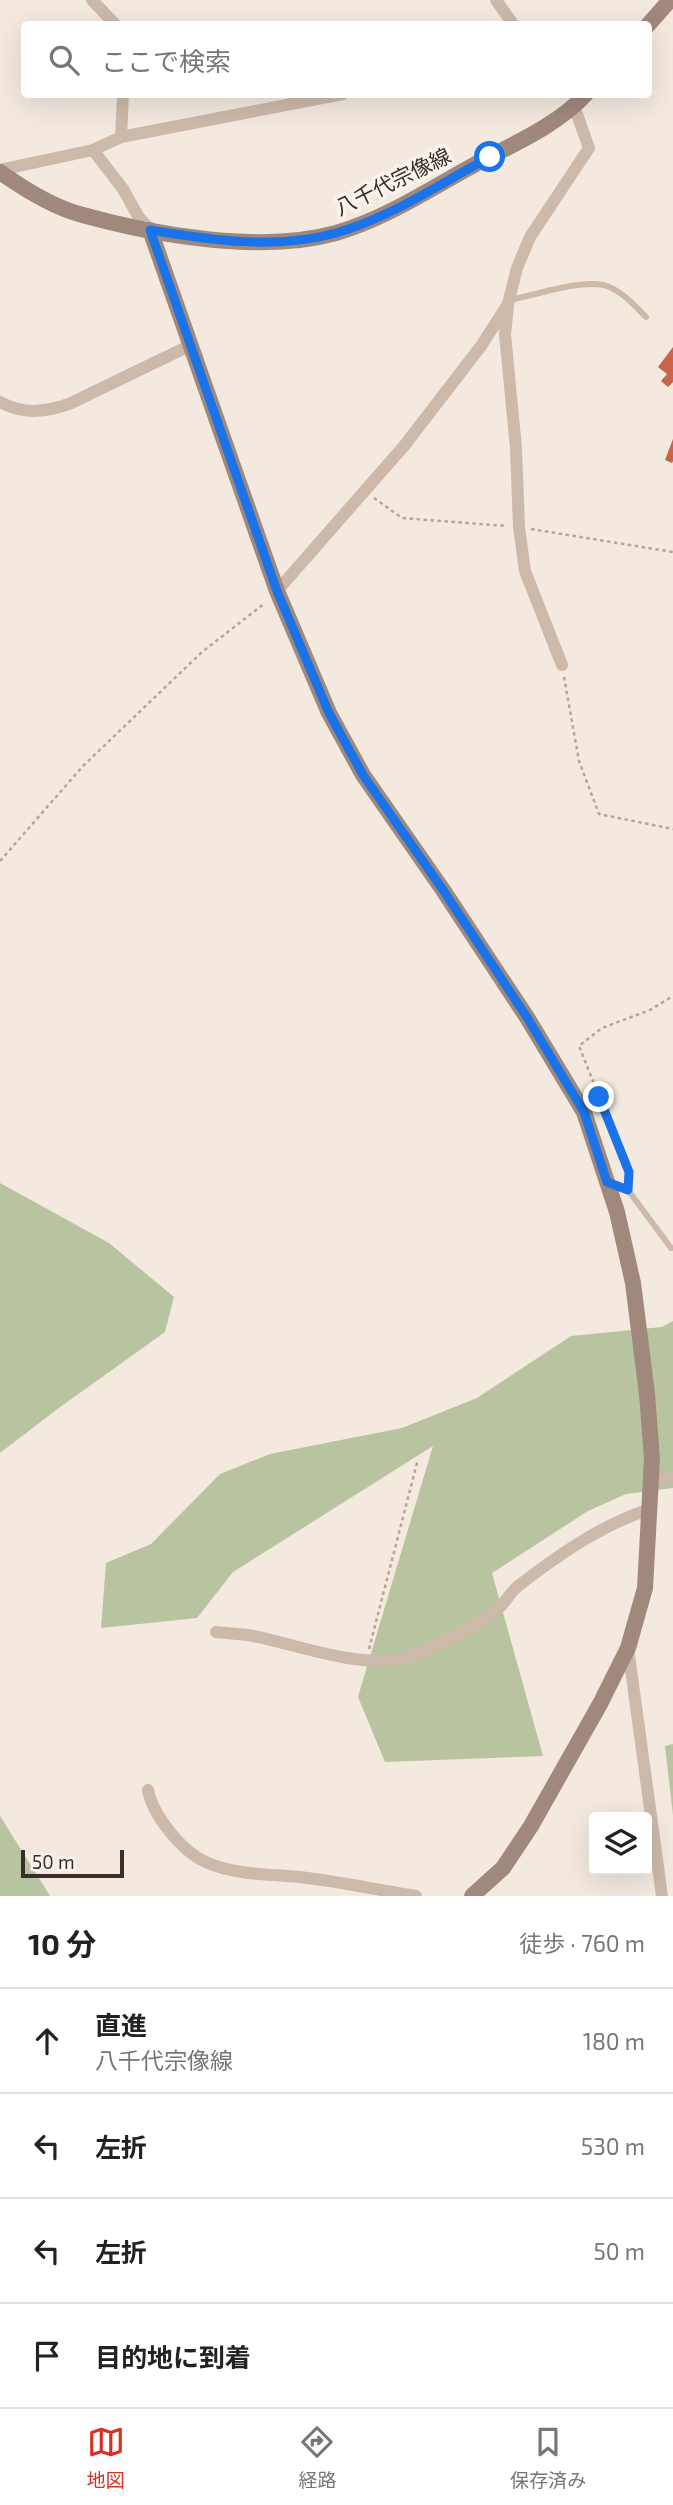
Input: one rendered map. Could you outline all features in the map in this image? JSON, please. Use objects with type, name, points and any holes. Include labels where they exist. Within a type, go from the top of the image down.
[{"type":"street","points":[[92,0],[112,21]]},
{"type":"street","points":[[496,0],[511,21]]},
{"type":"street","points":[[652,21],[670,0]]},
{"type":"street","points":[[121,137],[123,98]]},
{"type":"street","points":[[0,171],[93,150],[121,137],[306,98]]},
{"type":"street","points":[[562,665],[525,571],[519,527],[516,448],[505,334],[517,268],[530,237],[589,148],[580,99]]},
{"type":"street","name":"八千代宗像線","points":[[0,171],[29,192],[78,214],[217,241],[287,241],[336,233],[380,216],[534,133],[580,99]]},
{"type":"street","points":[[93,150],[150,230],[277,591],[329,713],[357,765],[443,890],[584,1112],[617,1212],[633,1283],[652,1459],[645,1588],[628,1648],[600,1704],[531,1826],[503,1868],[472,1896]]},
{"type":"street","points":[[277,591],[404,446],[481,346],[509,302]]},
{"type":"street","points":[[0,402],[14,410],[50,411],[191,345]]},
{"type":"street","points":[[651,1480],[673,1478]]},
{"type":"street","points":[[216,1632],[248,1635],[329,1654],[366,1659],[400,1659],[437,1645],[500,1607],[514,1590],[559,1556],[609,1525],[650,1509]]},
{"type":"street","points":[[628,1648],[663,1896]]},
{"type":"street","points":[[148,1790],[150,1803],[166,1828],[207,1863],[258,1875],[299,1877],[416,1896]]},
{"type":"lane","points":[[509,302],[586,285],[606,286],[621,293],[646,317]]},
{"type":"lane","points":[[607,1182],[628,1190],[673,1248]]},
{"type":"path","points":[[364,490],[402,518],[519,527],[673,552]]},
{"type":"path","points":[[0,861],[93,757],[202,652],[262,607],[277,591]]},
{"type":"path","points":[[562,665],[579,761],[599,814],[673,830]]},
{"type":"path","points":[[628,1190],[629,1172],[579,1046],[602,1028],[650,1010],[673,996]]},
{"type":"path","points":[[366,1659],[418,1459]]},
{"type":"green space","points":[[0,1183],[109,1243],[174,1297],[165,1332],[0,1453]]},
{"type":"green space","points":[[673,1321],[673,1488],[626,1494],[588,1511],[492,1573],[543,1756],[385,1762],[358,1697],[433,1446],[233,1572],[197,1618],[101,1628],[106,1563],[151,1544],[220,1474],[270,1454],[402,1428],[477,1398],[571,1336],[662,1327]]},
{"type":"green space","points":[[673,1744],[673,1815],[665,1746]]},
{"type":"green space","points":[[0,1816],[50,1896],[0,1896]]},
{"type":"building","points":[[673,347],[673,382],[668,387],[661,381],[667,374],[658,367]]},
{"type":"building","points":[[673,439],[673,461],[672,463],[665,460]]},
{"type":"route","points":[[490,157],[380,216],[336,233],[287,241],[217,241],[150,230],[277,591],[329,713],[363,775],[528,1019],[584,1112],[607,1182],[628,1190],[629,1172],[599,1097]]}]
